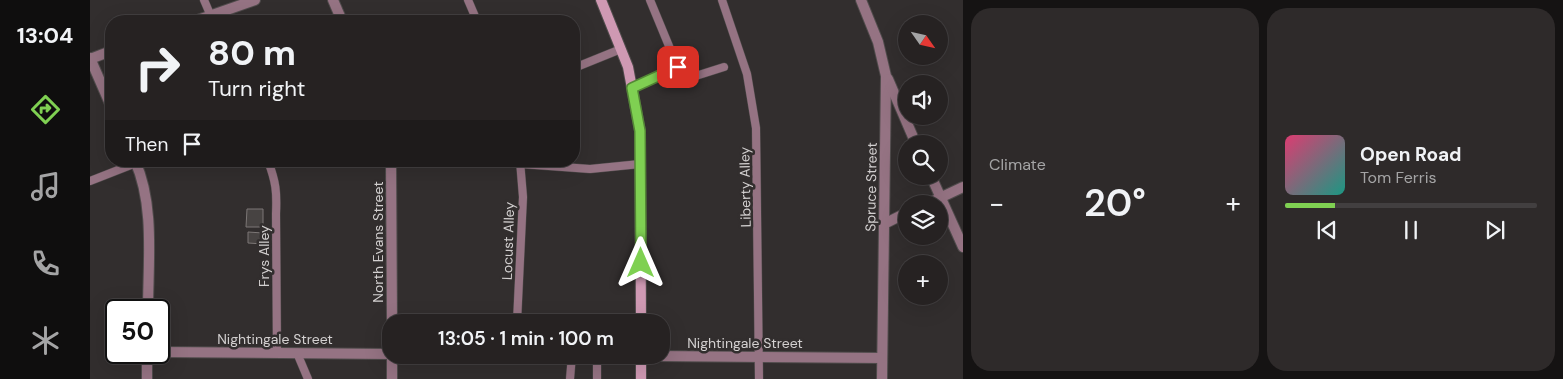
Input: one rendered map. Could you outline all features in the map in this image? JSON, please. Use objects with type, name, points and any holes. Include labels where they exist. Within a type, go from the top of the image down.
[{"type":"main road","points":[[601,0],[628,67],[640,131],[641,314]]},
{"type":"main road","points":[[641,364],[641,379]]},
{"type":"street","points":[[221,15],[256,0]]},
{"type":"street","points":[[333,0],[339,15]]},
{"type":"street","name":"Spruce Street","points":[[861,0],[878,42],[886,76],[882,379]]},
{"type":"street","points":[[105,53],[90,58],[105,92]]},
{"type":"street","points":[[886,76],[912,135]]},
{"type":"street","points":[[138,167],[148,206],[148,299]]},
{"type":"street","name":"North Evans Street","points":[[392,167],[392,314]]},
{"type":"street","points":[[946,195],[963,187]]},
{"type":"street","points":[[948,215],[963,247]]},
{"type":"street","points":[[884,224],[898,217]]},
{"type":"street","name":"Nightingale Street","points":[[170,352],[382,354]]},
{"type":"street","name":"Nightingale Street","points":[[670,355],[882,358]]},
{"type":"street","points":[[147,364],[147,379]]},
{"type":"street","points":[[392,364],[392,379]]},
{"type":"lane","points":[[204,0],[210,15]]},
{"type":"lane","points":[[468,0],[474,15]]},
{"type":"lane","points":[[650,0],[683,80],[724,67]]},
{"type":"lane","name":"Liberty Alley","points":[[722,0],[747,74],[756,128],[759,379]]},
{"type":"lane","points":[[580,66],[621,49]]},
{"type":"lane","points":[[632,88],[678,67]]},
{"type":"lane","points":[[570,167],[590,169],[640,164]]},
{"type":"lane","points":[[90,181],[124,167]]},
{"type":"lane","name":"Frys Alley","points":[[270,167],[277,194],[277,353]]},
{"type":"lane","name":"Locust Alley","points":[[518,314],[523,197],[521,167]]},
{"type":"lane","points":[[298,353],[308,379]]},
{"type":"lane","points":[[570,379],[571,364]]},
{"type":"lane","points":[[597,364],[597,379]]},
{"type":"building","points":[[247,209],[263,209],[263,227],[246,227]]},
{"type":"building","points":[[248,232],[263,233],[263,244],[248,243]]},
{"type":"route","points":[[641,263],[640,131],[632,88],[678,67]]}]
